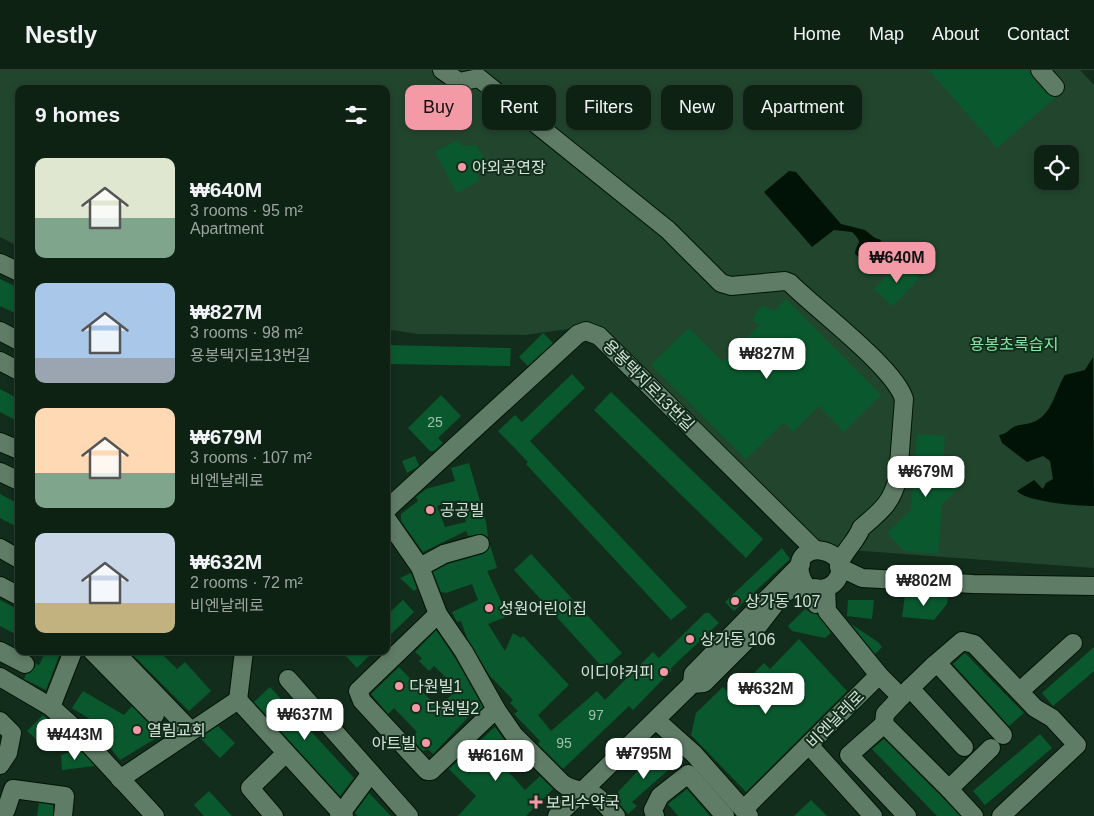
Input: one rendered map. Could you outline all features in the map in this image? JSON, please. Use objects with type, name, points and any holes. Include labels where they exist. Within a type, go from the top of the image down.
[{"type":"street","points":[[442,70],[459,82],[479,78],[668,230],[721,283],[731,286],[785,281],[790,283],[816,308],[848,334],[900,387],[904,399],[896,488],[886,506],[861,528],[841,561],[839,574],[829,586],[827,611],[836,625]]},
{"type":"street","points":[[1040,70],[1055,86]]},
{"type":"street","points":[[0,263],[15,270]]},
{"type":"street","name":"용봉택지로13번길","points":[[390,506],[578,334],[586,331],[599,336],[819,550]]},
{"type":"street","points":[[0,332],[15,339]]},
{"type":"street","points":[[0,361],[15,369]]},
{"type":"street","points":[[0,442],[15,448]]},
{"type":"street","points":[[0,472],[15,479]]},
{"type":"street","points":[[390,524],[420,567],[438,614],[464,652],[496,709],[514,735],[568,788],[583,791],[597,797],[616,816]]},
{"type":"street","points":[[697,684],[693,674],[801,564],[805,556],[819,550],[855,528],[861,528]]},
{"type":"street","points":[[420,567],[437,557],[480,544]]},
{"type":"street","points":[[0,548],[15,557]]},
{"type":"street","points":[[819,550],[834,555],[862,578]]},
{"type":"street","points":[[801,564],[800,573],[816,604]]},
{"type":"street","points":[[557,816],[656,720],[747,640],[783,594],[793,588],[805,584],[819,589],[862,578],[973,584],[1094,586]]},
{"type":"street","points":[[0,586],[15,594]]},
{"type":"street","points":[[697,684],[712,681],[760,636],[771,616],[791,598],[802,594],[808,596],[836,625],[879,675],[905,693],[964,747]]},
{"type":"street","points":[[438,614],[358,691],[362,702],[427,770],[431,771],[496,709]]},
{"type":"street","points":[[697,684],[744,636]]},
{"type":"street","points":[[974,816],[884,724],[882,718],[934,665],[962,641],[966,640],[974,644],[1035,708],[1052,718],[1077,745],[1001,816]]},
{"type":"street","points":[[1020,691],[1073,643]]},
{"type":"street","points":[[0,651],[24,664]]},
{"type":"street","points":[[51,707],[71,655]]},
{"type":"street","points":[[96,655],[155,716]]},
{"type":"street","points":[[118,655],[191,731]]},
{"type":"street","points":[[244,655],[238,700],[341,815],[371,773]]},
{"type":"street","points":[[934,665],[940,666],[997,742],[948,789]]},
{"type":"street","name":"비엔날레로","points":[[747,813],[809,745],[879,675]]},
{"type":"street","points":[[0,677],[51,707],[70,724],[155,816]]},
{"type":"street","points":[[288,679],[410,816]]},
{"type":"street","points":[[120,779],[238,700]]},
{"type":"street","points":[[656,720],[694,754],[747,813]]},
{"type":"street","points":[[0,721],[12,733],[8,753],[0,765]]},
{"type":"street","points":[[884,724],[849,755],[907,816]]},
{"type":"street","points":[[809,745],[873,816]]},
{"type":"street","points":[[274,816],[250,788],[286,753]]},
{"type":"street","points":[[655,816],[653,810],[660,796],[684,775],[688,774],[725,816]]},
{"type":"street","points":[[1,816],[6,810],[13,789],[65,796],[63,816]]},
{"type":"green space","name":"용봉초록습지","points":[[0,70],[1080,70],[1094,85],[1094,568],[823,548],[609,332],[582,327],[525,335],[418,334],[390,330],[390,85],[15,85],[15,245],[0,237]]},
{"type":"shaded area","points":[[789,171],[796,172],[841,224],[865,230],[881,240],[880,244],[861,259],[855,254],[859,243],[856,236],[852,232],[834,230],[812,247],[764,192]]},
{"type":"shaded area","points":[[1093,357],[1094,506],[1053,503],[1022,495],[1017,491],[1034,480],[1043,489],[1046,483],[1053,479],[1050,461],[1043,456],[1027,462],[1002,443],[999,435],[1016,426],[1036,421],[1044,415],[1051,405],[1065,375],[1085,370]]},
{"type":"building","points":[[929,70],[1030,70],[1032,77],[1047,94],[1056,97],[997,148]]},
{"type":"building","name":"야외공연장","points":[[458,140],[462,146],[476,145],[487,162],[476,173],[480,180],[457,193],[435,152]]},
{"type":"building","points":[[901,261],[919,278],[893,306],[874,289]]},
{"type":"building","points":[[0,279],[15,286],[15,313],[0,306]]},
{"type":"building","points":[[786,299],[881,395],[844,432],[819,406],[793,432],[784,422],[746,459],[651,365],[689,328],[723,362],[760,325],[752,320],[762,305],[774,311]]},
{"type":"building","points":[[543,333],[553,343],[528,366],[519,357]]},
{"type":"building","points":[[390,345],[511,348],[510,366],[390,364]]},
{"type":"building","points":[[572,374],[585,388],[530,441],[687,607],[671,620],[526,464],[528,462],[498,431],[515,415],[522,422]]},
{"type":"building","points":[[0,389],[15,397],[15,420],[0,412]]},
{"type":"building","points":[[611,392],[763,539],[746,558],[594,410]]},
{"type":"building","points":[[441,395],[461,416],[438,438],[443,443],[434,451],[430,451],[408,428]]},
{"type":"building","points":[[917,434],[945,436],[943,463],[964,483],[942,504],[938,554],[904,551],[887,533],[911,510]]},
{"type":"building","points":[[415,456],[419,466],[407,473],[402,461]]},
{"type":"building","points":[[469,463],[486,522],[488,537],[482,534],[468,536],[466,531],[423,552],[401,521],[401,514],[418,501],[416,497],[426,489],[455,481],[451,468]],"holes":[[[460,500],[466,522],[445,527],[437,506]]]},
{"type":"building","points":[[0,494],[15,502],[15,526],[0,518]]},
{"type":"building","points":[[490,545],[497,568],[487,571],[508,616],[488,624],[505,651],[513,633],[521,638],[523,636],[569,685],[538,715],[551,731],[597,691],[605,700],[653,652],[659,658],[705,613],[709,613],[719,623],[670,669],[672,670],[633,710],[629,706],[563,769],[538,744],[540,741],[514,714],[518,711],[510,703],[513,700],[490,676],[467,638],[461,621],[457,622],[452,612],[478,600],[472,584],[446,593],[441,592],[433,572],[448,564],[483,554]]},
{"type":"building","points":[[782,548],[790,559],[734,611],[725,602]]},
{"type":"building","points":[[531,554],[622,653],[604,669],[514,570]]},
{"type":"building","points":[[411,573],[417,589],[414,591],[400,578]]},
{"type":"building","points":[[905,595],[948,597],[947,604],[934,620],[902,617]]},
{"type":"building","points":[[0,600],[15,608],[15,634],[0,626]]},
{"type":"building","points":[[403,600],[414,612],[390,635],[390,612]]},
{"type":"building","points":[[848,600],[874,600],[872,619],[847,616]]},
{"type":"building","points":[[805,609],[817,614],[831,633],[825,638],[792,631],[788,626]]},
{"type":"building","points":[[851,624],[878,642],[882,647],[875,654]]},
{"type":"building","points":[[436,630],[455,658],[483,707],[479,711],[476,709],[433,754],[428,749],[423,751],[411,738],[417,732],[394,708],[388,714],[371,694],[399,667],[438,708],[458,689],[434,666],[429,671],[419,661],[422,658],[415,652]]},
{"type":"building","points":[[799,639],[847,691],[746,792],[691,735],[696,713],[723,687],[732,696],[764,663],[770,669]]},
{"type":"building","points":[[1094,647],[1094,671],[1053,706],[1042,693]]},
{"type":"building","points":[[965,653],[1024,713],[1009,726],[953,664]]},
{"type":"building","points":[[44,655],[59,655],[46,690],[24,679],[26,674],[34,669],[36,664],[39,665]]},
{"type":"building","points":[[133,655],[163,655],[177,669],[185,662],[211,691],[189,711]]},
{"type":"building","points":[[345,655],[370,655],[357,668]]},
{"type":"building","points":[[270,687],[354,778],[340,796],[254,702]]},
{"type":"building","name":"열림교회","points":[[83,691],[124,715],[132,706],[147,722],[155,725],[163,734],[120,760],[107,744],[112,733],[72,708]]},
{"type":"building","points":[[43,715],[65,734],[48,750],[27,731]]},
{"type":"building","points":[[218,726],[235,743],[220,758],[200,738]]},
{"type":"building","points":[[495,727],[508,745],[494,756],[525,790],[540,776],[553,789],[526,816],[458,816],[476,796],[449,769]]},
{"type":"building","points":[[1040,734],[1052,748],[985,805],[973,791]]},
{"type":"building","points":[[884,739],[960,816],[937,816],[872,749]]},
{"type":"building","points":[[79,749],[95,766],[62,770],[61,755]]},
{"type":"building","points":[[653,755],[675,755],[675,764],[632,802],[637,806],[628,814],[619,803],[618,792]]},
{"type":"building","points":[[687,789],[710,816],[678,816],[668,804]]},
{"type":"building","points":[[209,791],[232,816],[204,816],[194,805]]},
{"type":"building","points":[[369,793],[391,816],[358,816],[355,813]]},
{"type":"building","points":[[811,800],[827,816],[794,816]]},
{"type":"building","points":[[39,803],[53,805],[53,816],[37,816]]},
{"type":"place","name":"야외공연장","points":[[462,167]]},
{"type":"place","name":"공공빌","points":[[430,510]]},
{"type":"place","name":"상가동 107","points":[[735,601]]},
{"type":"place","name":"성원어린이집","points":[[489,608]]},
{"type":"place","name":"상가동 106","points":[[690,639]]},
{"type":"place","name":"이디야커피","points":[[664,672]]},
{"type":"place","name":"다원빌1","points":[[399,686]]},
{"type":"place","name":"다원빌2","points":[[416,708]]},
{"type":"place","name":"열림교회","points":[[137,730]]},
{"type":"place","name":"아트빌","points":[[426,743]]},
{"type":"place","name":"보리수약국","points":[[536,802]]}]
